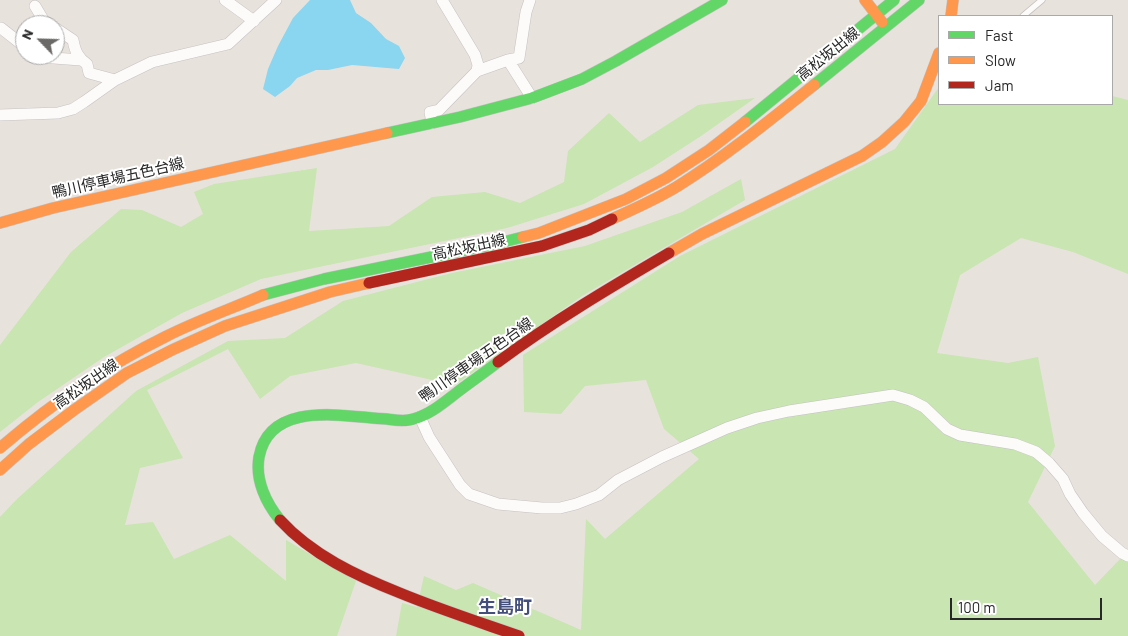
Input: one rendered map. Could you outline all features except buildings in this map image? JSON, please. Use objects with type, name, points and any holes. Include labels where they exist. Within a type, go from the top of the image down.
[{"type":"main road","name":"鴨川停車場五色台線","points":[[0,223],[54,208],[432,123],[532,98],[582,79],[722,0]]},
{"type":"main road","points":[[865,0],[886,27]]},
{"type":"main road","name":"高松坂出線","points":[[0,448],[64,398],[119,361],[166,336],[267,293],[324,279],[495,244],[539,232],[626,199],[666,178],[708,150],[894,0]]},
{"type":"main road","name":"高松坂出線","points":[[0,470],[29,444],[127,373],[224,326],[330,292],[542,246],[588,230],[631,211],[676,187],[717,160],[919,0]]},
{"type":"main road","points":[[951,15],[953,0]]},
{"type":"main road","name":"鴨川停車場五色台線","points":[[519,636],[407,596],[355,574],[327,558],[285,527],[271,509],[262,486],[258,467],[260,453],[271,431],[281,423],[314,416],[356,416],[408,420],[432,411],[524,343],[636,273],[702,234],[862,156],[882,142],[904,122],[921,102],[938,56]]},
{"type":"street","points":[[225,0],[254,21]]},
{"type":"street","points":[[0,115],[58,113],[73,109],[114,80],[152,62],[228,44],[276,0]]},
{"type":"street","points":[[442,0],[475,55],[478,65],[477,71]]},
{"type":"street","points":[[432,123],[430,112],[439,110],[477,71],[519,58],[526,12],[530,0]]},
{"type":"street","points":[[35,6],[40,15]]},
{"type":"street","points":[[1,28],[15,39]]},
{"type":"street","points":[[65,35],[73,40],[76,52],[81,60],[87,64],[89,73],[114,80]]},
{"type":"street","points":[[65,59],[81,60]]},
{"type":"street","points":[[508,60],[532,98]]},
{"type":"street","points":[[420,417],[429,437],[460,485],[469,494],[498,504],[560,508],[576,504],[599,494],[618,480],[662,457],[728,428],[757,418],[789,411],[893,395],[924,407],[948,429],[960,434],[1015,444],[1036,452],[1064,479],[1070,494],[1102,536],[1128,556]]},
{"type":"lane","points":[[1025,15],[1042,0]]},
{"type":"green space","points":[[938,88],[938,105],[1113,105],[1113,96],[1128,100],[1128,274],[1073,252],[1021,238],[960,275],[937,353],[1008,363],[1038,357],[1055,446],[1028,502],[1095,585],[1123,556],[1128,559],[1128,636],[396,636],[402,603],[417,607],[424,576],[456,590],[473,583],[581,630],[586,519],[605,539],[699,459],[664,429],[646,380],[585,386],[561,414],[524,412],[523,355],[680,256],[895,149]]},
{"type":"green space","points":[[755,98],[653,167],[584,204],[507,228],[261,279],[182,313],[104,357],[38,402],[0,432],[0,345],[71,252],[121,209],[142,210],[181,227],[203,214],[194,192],[214,184],[317,168],[309,231],[389,226],[432,197],[485,192],[520,203],[564,182],[568,151],[609,113],[640,142],[698,105]]},
{"type":"green space","points":[[741,179],[745,200],[582,296],[455,385],[356,363],[290,376],[260,399],[228,349],[147,390],[183,458],[140,468],[125,525],[153,522],[174,559],[230,535],[286,581],[286,540],[356,581],[337,636],[0,636],[0,517],[17,499],[136,391],[228,341],[285,338],[343,301],[452,273],[585,246],[682,212]]},
{"type":"water","points":[[310,0],[350,0],[356,13],[371,23],[386,39],[399,46],[405,58],[399,69],[352,65],[328,70],[316,70],[297,78],[275,97],[263,89],[268,69],[278,46],[293,18]]},
{"type":"traffic: fast","points":[[387,133],[460,117],[532,98],[582,79],[722,0]]},
{"type":"traffic: fast","points":[[745,122],[894,0]]},
{"type":"traffic: fast","points":[[814,85],[919,0]]},
{"type":"traffic: fast","points":[[263,295],[324,279],[523,237]]},
{"type":"traffic: fast","points":[[280,520],[266,499],[260,483],[258,466],[259,457],[266,439],[278,426],[293,419],[331,415],[410,420],[435,409],[498,362]]},
{"type":"traffic: slow","points":[[865,0],[882,22]]},
{"type":"traffic: slow","points":[[951,15],[953,0]]},
{"type":"traffic: slow","points":[[669,253],[702,234],[862,156],[882,142],[904,122],[921,101],[938,56]]},
{"type":"traffic: slow","points":[[612,219],[678,186],[747,137],[814,85]]},
{"type":"traffic: slow","points":[[523,237],[539,233],[626,199],[666,178],[709,150],[745,122]]},
{"type":"traffic: slow","points":[[0,223],[53,208],[387,133]]},
{"type":"traffic: slow","points":[[0,470],[29,444],[127,373],[172,350],[225,326],[330,292],[369,283]]},
{"type":"traffic: slow","points":[[0,448],[79,387],[143,348],[201,320],[263,295]]},
{"type":"traffic: jam","points":[[369,283],[542,246],[589,230],[612,219]]},
{"type":"traffic: jam","points":[[498,362],[561,319],[669,253]]},
{"type":"traffic: jam","points":[[280,520],[306,544],[352,572],[415,599],[519,636]]},
{"type":"district","name":"生島町","points":[[505,607]]}]
